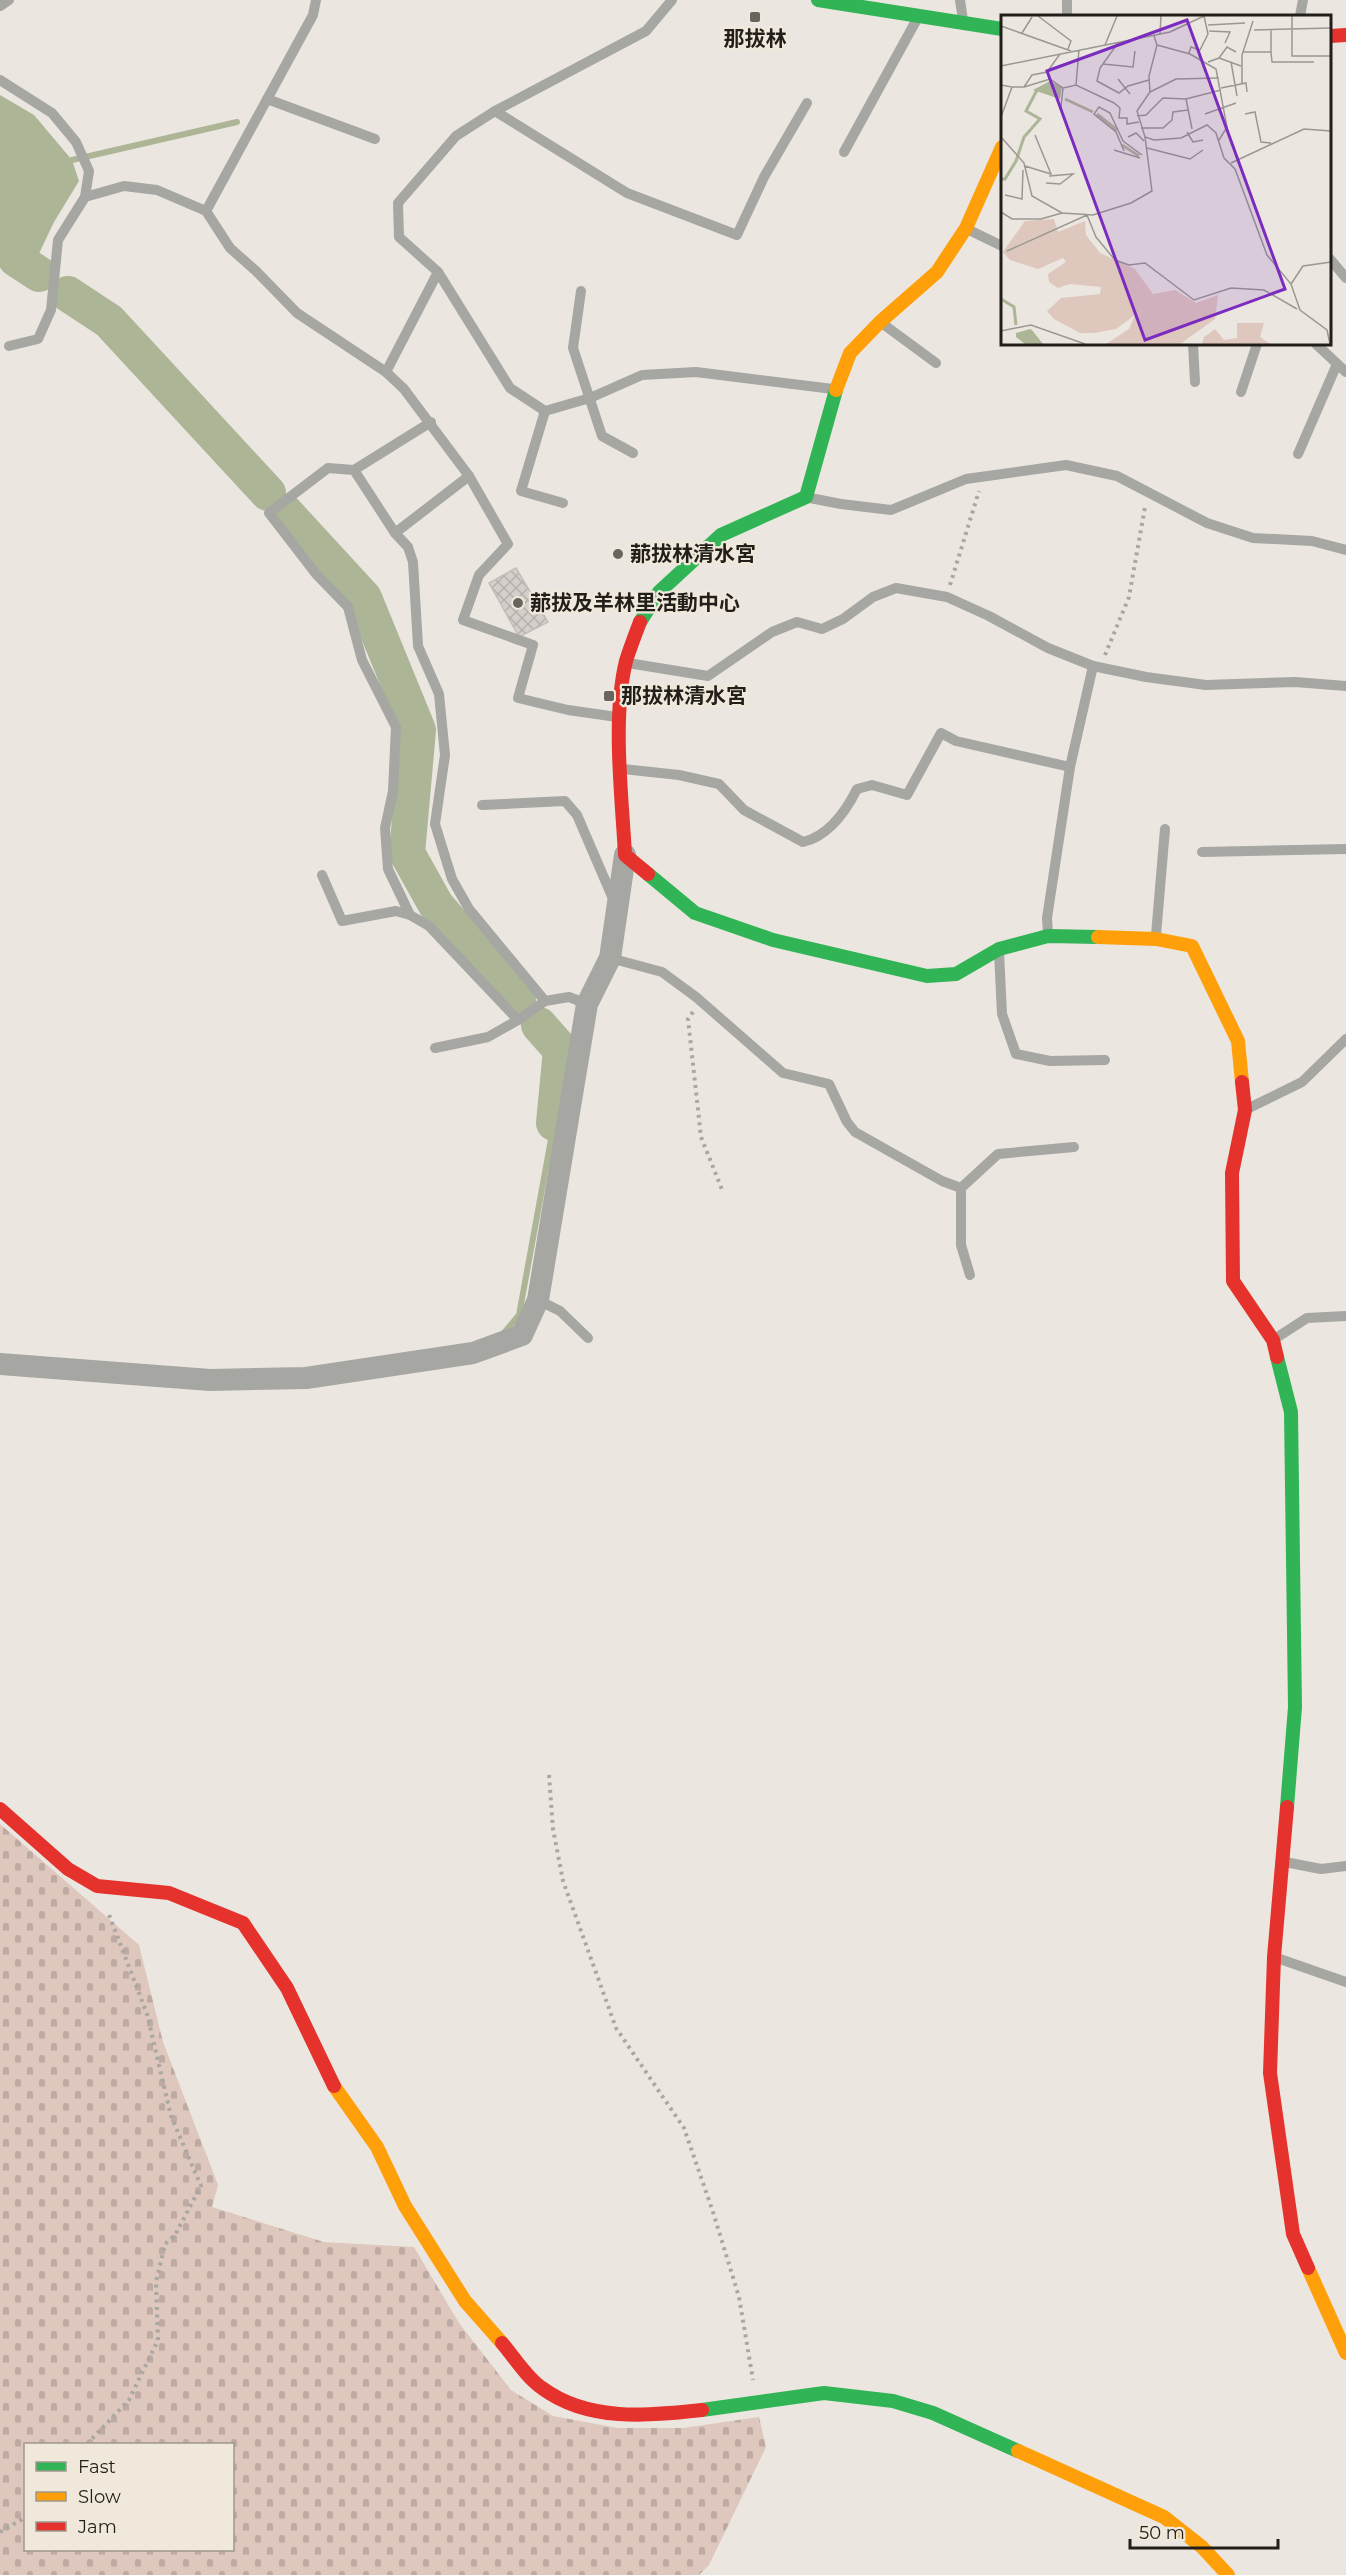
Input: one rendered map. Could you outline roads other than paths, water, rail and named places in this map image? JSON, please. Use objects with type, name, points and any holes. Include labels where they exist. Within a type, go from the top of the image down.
[{"type":"street","points":[[818,0],[1001,29]]},
{"type":"street","points":[[1331,36],[1346,35]]},
{"type":"street","points":[[0,1364],[210,1380],[306,1378],[473,1353],[522,1335],[538,1300],[587,1004],[610,958],[625,855],[620,768],[620,717],[626,662],[641,618],[659,592],[690,561],[721,535],[806,497],[836,390],[850,353],[880,322],[937,272],[966,228],[1001,149]]},
{"type":"street","points":[[625,855],[695,913],[772,939],[927,976],[956,974],[999,949],[1048,936],[1156,939],[1192,946],[1238,1041],[1245,1110],[1232,1173],[1233,1281],[1273,1340],[1291,1412],[1295,1707],[1274,1957],[1270,2073],[1293,2234],[1346,2353]]},
{"type":"street","points":[[0,1809],[68,1869],[97,1887],[169,1893],[243,1923],[287,1988],[330,2078],[377,2147],[405,2206],[465,2301],[541,2388],[586,2410],[645,2416],[757,2404],[824,2393],[893,2401],[933,2413],[1164,2517],[1202,2547],[1228,2575]]},
{"type":"lane","points":[[0,6],[9,0]]},
{"type":"lane","points":[[206,211],[313,15],[316,0]]},
{"type":"lane","points":[[672,0],[646,31],[495,111],[456,136],[398,203],[399,237],[438,272],[510,388],[545,411],[590,398],[642,375],[696,372],[836,390]]},
{"type":"lane","points":[[960,0],[963,24]]},
{"type":"lane","points":[[1300,15],[1303,0]]},
{"type":"lane","points":[[844,152],[919,16]]},
{"type":"lane","points":[[0,80],[52,113],[76,142],[89,171],[85,197],[58,240],[51,310],[38,339],[9,346]]},
{"type":"lane","points":[[267,99],[375,139]]},
{"type":"lane","points":[[495,111],[627,193],[738,235],[764,177],[807,103]]},
{"type":"lane","points":[[85,197],[124,186],[156,190],[206,211],[230,248],[297,314],[386,372],[430,422],[469,477],[508,544],[479,575],[463,620],[533,645],[518,698],[568,710],[620,717]]},
{"type":"lane","points":[[966,228],[1001,246]]},
{"type":"lane","points":[[1331,261],[1346,278]]},
{"type":"lane","points":[[386,372],[438,272]]},
{"type":"lane","points":[[581,291],[573,348],[602,436],[633,453]]},
{"type":"lane","points":[[880,322],[936,363]]},
{"type":"lane","points":[[1193,345],[1195,382]]},
{"type":"lane","points":[[1241,392],[1257,345]]},
{"type":"lane","points":[[1317,345],[1346,372]]},
{"type":"lane","points":[[1298,454],[1337,364]]},
{"type":"lane","points":[[545,411],[521,491],[563,503]]},
{"type":"lane","points":[[410,915],[388,869],[386,849],[385,828],[393,791],[396,727],[362,660],[348,607],[316,574],[269,513],[328,468],[354,470],[430,422]]},
{"type":"lane","points":[[806,497],[891,510],[966,478],[1066,465],[1117,476],[1207,523],[1253,538],[1312,541],[1346,550]]},
{"type":"lane","points":[[354,470],[408,547],[413,562],[418,646],[440,694],[445,755],[435,824],[452,879],[469,909],[545,1000]]},
{"type":"lane","points":[[396,533],[469,477]]},
{"type":"lane","points":[[626,662],[708,676],[772,632],[797,622],[822,629],[843,619],[873,597],[896,588],[947,597],[989,616],[1048,648],[1096,666],[1206,685],[1295,682],[1346,686]]},
{"type":"lane","points":[[1048,936],[1047,918],[1070,767],[1096,666]]},
{"type":"lane","points":[[620,768],[679,775],[719,784],[744,810],[803,842],[817,839],[846,810],[858,789],[872,785],[907,795],[941,733],[956,741],[1070,767]]},
{"type":"lane","points":[[482,805],[565,801],[578,815],[618,909]]},
{"type":"lane","points":[[1156,939],[1165,829]]},
{"type":"lane","points":[[1202,852],[1346,849]]},
{"type":"lane","points":[[322,875],[342,921],[396,911],[410,915],[429,926],[518,1020]]},
{"type":"lane","points":[[999,949],[1002,1014],[1016,1054],[1050,1061],[1105,1060]]},
{"type":"lane","points":[[610,958],[662,972],[702,1002],[783,1073],[830,1084],[855,1132],[942,1181],[961,1188]]},
{"type":"lane","points":[[435,1048],[488,1037],[518,1020],[545,1000],[569,997],[587,1004]]},
{"type":"lane","points":[[1245,1110],[1302,1082],[1344,1043]]},
{"type":"lane","points":[[970,1275],[961,1245],[961,1188],[998,1154],[1074,1147]]},
{"type":"lane","points":[[538,1300],[560,1311],[588,1338]]},
{"type":"lane","points":[[1273,1340],[1307,1318],[1346,1316]]},
{"type":"lane","points":[[1282,1861],[1321,1869],[1346,1866]]},
{"type":"lane","points":[[1274,1957],[1346,1982]]},
{"type":"waterway","points":[[72,160],[237,122]]},
{"type":"waterway","points":[[0,229],[16,259],[39,274]]},
{"type":"waterway","points":[[68,294],[109,321],[268,493]]},
{"type":"waterway","points":[[285,512],[364,598],[418,730],[407,853],[436,905],[518,1000]]},
{"type":"waterway","points":[[539,1025],[561,1050],[554,1123]]},
{"type":"waterway","points":[[503,1334],[519,1315],[554,1123]]},
{"type":"place","name":"那拔林","points":[[755,17]]},
{"type":"place","name":"𦰡拔林清水宮","points":[[618,554]]},
{"type":"place","name":"𦰡拔及羊林里活動中心","points":[[518,603]]},
{"type":"place","name":"那拔林清水宮","points":[[609,696]]}]
